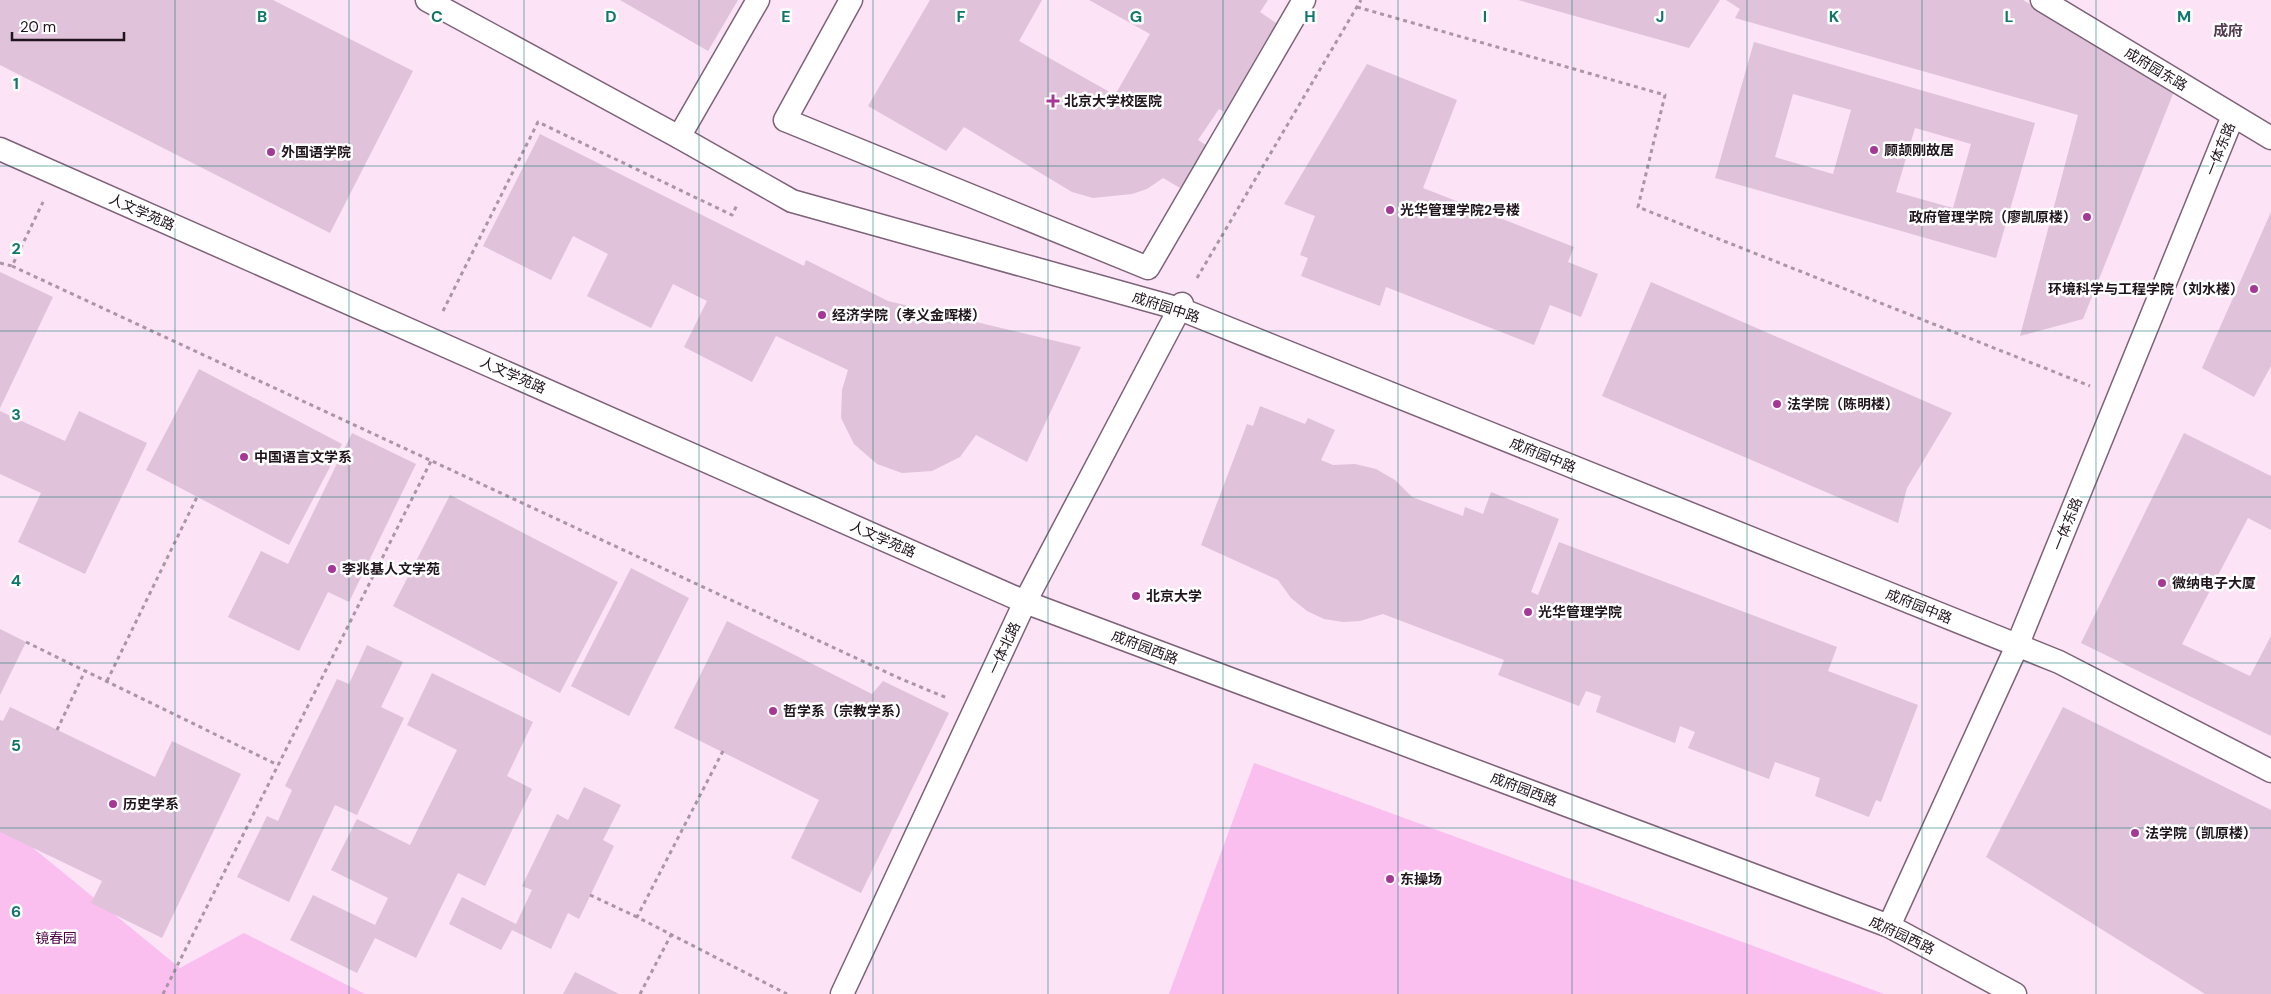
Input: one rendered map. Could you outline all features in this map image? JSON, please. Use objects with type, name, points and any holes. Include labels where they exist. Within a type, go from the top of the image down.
[{"type":"lane","name":"成府园中路","points":[[427,0],[679,137],[792,202],[1181,307],[2059,662],[2271,770]]},
{"type":"lane","points":[[679,137],[758,0]]},
{"type":"lane","points":[[851,0],[785,120],[1148,268],[1304,0]]},
{"type":"lane","name":"成府园东路","points":[[2042,0],[2271,138]]},
{"type":"lane","name":"一体东路","points":[[1889,926],[2017,646],[2233,116]]},
{"type":"lane","name":"人文学苑路","points":[[0,149],[1025,602]]},
{"type":"lane","name":"一体北路","points":[[842,994],[1025,602],[1181,307]]},
{"type":"lane","name":"成府园西路","points":[[1025,602],[1889,926],[1982,985],[2016,994]]},
{"type":"path","points":[[1181,307],[1361,0]]},
{"type":"path","points":[[1357,7],[1664,95],[1638,206],[2118,397]]},
{"type":"path","points":[[429,339],[538,122],[732,216],[750,178]]},
{"type":"path","points":[[12,266],[56,174]]},
{"type":"path","points":[[0,263],[12,266],[899,678],[975,710]]},
{"type":"path","points":[[163,994],[431,461]]},
{"type":"path","points":[[107,682],[197,497]]},
{"type":"path","points":[[26,642],[278,765]]},
{"type":"path","points":[[57,730],[85,671]]},
{"type":"path","points":[[637,917],[723,751]]},
{"type":"path","points":[[590,895],[787,994]]},
{"type":"path","points":[[640,994],[671,935]]},
{"type":"green space","name":"东操场","points":[[1254,763],[1884,994],[1169,994]]},
{"type":"green space","name":"镜春园","points":[[0,821],[180,968],[244,933],[365,994],[0,994]]},
{"type":"building","name":"外国语学院","points":[[0,0],[273,0],[413,71],[330,233],[0,65]]},
{"type":"building","points":[[620,0],[738,0],[708,51]]},
{"type":"building","name":"北京大学校医院","points":[[930,0],[1042,0],[1019,41],[1115,95],[1150,34],[1089,0],[1268,0],[1260,12],[1279,25],[1227,113],[1219,109],[1198,140],[1209,147],[1180,188],[1163,178],[1147,189],[1132,194],[1093,198],[1072,192],[964,127],[946,151],[868,106]]},
{"type":"building","points":[[1518,0],[1720,0],[1689,48]]},
{"type":"building","name":"政府管理学院（廖凯原楼）","points":[[1726,0],[2023,0],[2175,89],[2083,319],[2020,336],[2078,115],[1735,18],[1740,9]]},
{"type":"building","name":"顾颉刚故居","points":[[1754,42],[2035,123],[1996,258],[1715,178]],"holes":[[[1793,94],[1851,110],[1833,174],[1775,157]],[[1915,128],[1971,144],[1953,208],[1896,192]]]},
{"type":"building","name":"光华管理学院2号楼","points":[[1367,64],[1457,100],[1423,188],[1574,247],[1568,262],[1598,274],[1581,317],[1550,305],[1534,345],[1386,287],[1380,306],[1301,276],[1308,258],[1300,255],[1315,216],[1284,204]]},
{"type":"building","name":"经济学院（孝义金晖楼）","points":[[540,134],[804,266],[806,260],[888,301],[1081,347],[1027,462],[976,435],[960,457],[932,471],[902,473],[877,464],[854,444],[841,418],[842,390],[848,370],[776,336],[752,382],[684,347],[707,301],[673,284],[651,328],[587,296],[608,254],[573,236],[551,280],[483,246]]},
{"type":"building","name":"环境科学与工程学院（刘水楼）","points":[[2271,212],[2271,366],[2254,397],[2202,368]]},
{"type":"building","points":[[0,272],[53,297],[0,408]]},
{"type":"building","name":"法学院（陈明楼）","points":[[1651,282],[1952,413],[1907,488],[1898,523],[1602,396]]},
{"type":"building","name":"中国语言文学系","points":[[199,369],[342,444],[289,545],[146,470]]},
{"type":"building","name":"光华管理学院","points":[[1260,406],[1305,424],[1308,418],[1335,430],[1321,460],[1333,465],[1355,464],[1376,469],[1395,480],[1412,497],[1463,516],[1465,507],[1483,514],[1491,492],[1559,519],[1531,592],[1538,595],[1559,542],[1837,647],[1828,671],[1918,705],[1881,802],[1876,800],[1869,817],[1815,796],[1820,778],[1775,762],[1769,779],[1688,748],[1695,732],[1680,726],[1675,743],[1596,712],[1601,696],[1586,691],[1579,706],[1498,675],[1504,660],[1383,614],[1360,621],[1343,622],[1324,619],[1307,611],[1291,598],[1278,580],[1201,545],[1247,424],[1253,426]]},
{"type":"building","points":[[0,411],[65,441],[79,411],[147,443],[85,574],[18,542],[41,493],[0,474]]},
{"type":"building","points":[[352,433],[416,464],[349,602],[328,592],[299,651],[228,617],[261,551],[288,564]]},
{"type":"building","name":"微纳电子大厦","points":[[2184,433],[2271,476],[2271,530],[2248,518],[2182,644],[2250,676],[2271,636],[2271,736],[2081,643]]},
{"type":"building","points":[[450,495],[618,582],[560,693],[393,606]]},
{"type":"building","points":[[631,568],[689,598],[629,716],[571,686]]},
{"type":"building","points":[[727,621],[872,694],[883,681],[949,713],[861,893],[791,858],[819,800],[674,728]]},
{"type":"building","points":[[0,629],[26,642],[0,695]]},
{"type":"building","points":[[367,645],[403,662],[381,707],[404,718],[357,815],[335,805],[289,902],[237,877],[267,816],[278,821],[292,790],[285,786],[337,679],[349,684]]},
{"type":"building","points":[[432,673],[533,722],[507,776],[532,789],[485,886],[458,873],[416,958],[375,938],[357,973],[290,940],[313,895],[375,925],[388,898],[331,870],[357,819],[410,845],[457,750],[407,725]]},
{"type":"building","name":"历史学系","points":[[10,707],[155,777],[172,741],[241,774],[162,938],[91,903],[102,881],[0,832],[0,720],[3,721]]},
{"type":"building","name":"法学院（凯原楼）","points":[[2063,707],[2271,810],[2271,994],[2205,994],[1986,857]]},
{"type":"building","points":[[584,787],[621,805],[603,840],[614,846],[579,919],[568,913],[551,949],[512,930],[501,950],[449,924],[462,897],[516,924],[532,890],[522,886],[557,814],[568,820]]},
{"type":"building","points":[[575,972],[619,994],[563,994]]},
{"type":"place","name":"北京大学校医院","points":[[1053,101]]},
{"type":"place","name":"顾颉刚故居","points":[[1874,150]]},
{"type":"place","name":"外国语学院","points":[[271,152]]},
{"type":"place","name":"光华管理学院2号楼","points":[[1390,210]]},
{"type":"place","name":"政府管理学院（廖凯原楼）","points":[[2087,217]]},
{"type":"place","name":"环境科学与工程学院（刘水楼）","points":[[2254,289]]},
{"type":"place","name":"经济学院（孝义金晖楼）","points":[[822,315]]},
{"type":"place","name":"法学院（陈明楼）","points":[[1777,404]]},
{"type":"place","name":"中国语言文学系","points":[[244,457]]},
{"type":"place","name":"李兆基人文学苑","points":[[332,569]]},
{"type":"place","name":"微纳电子大厦","points":[[2162,583]]},
{"type":"place","name":"北京大学","points":[[1136,596]]},
{"type":"place","name":"光华管理学院","points":[[1528,612]]},
{"type":"place","name":"哲学系（宗教学系）","points":[[773,711]]},
{"type":"place","name":"历史学系","points":[[113,804]]},
{"type":"place","name":"法学院（凯原楼）","points":[[2135,833]]},
{"type":"place","name":"东操场","points":[[1390,879]]},
{"type":"district","name":"成府","points":[[2228,31]]}]
